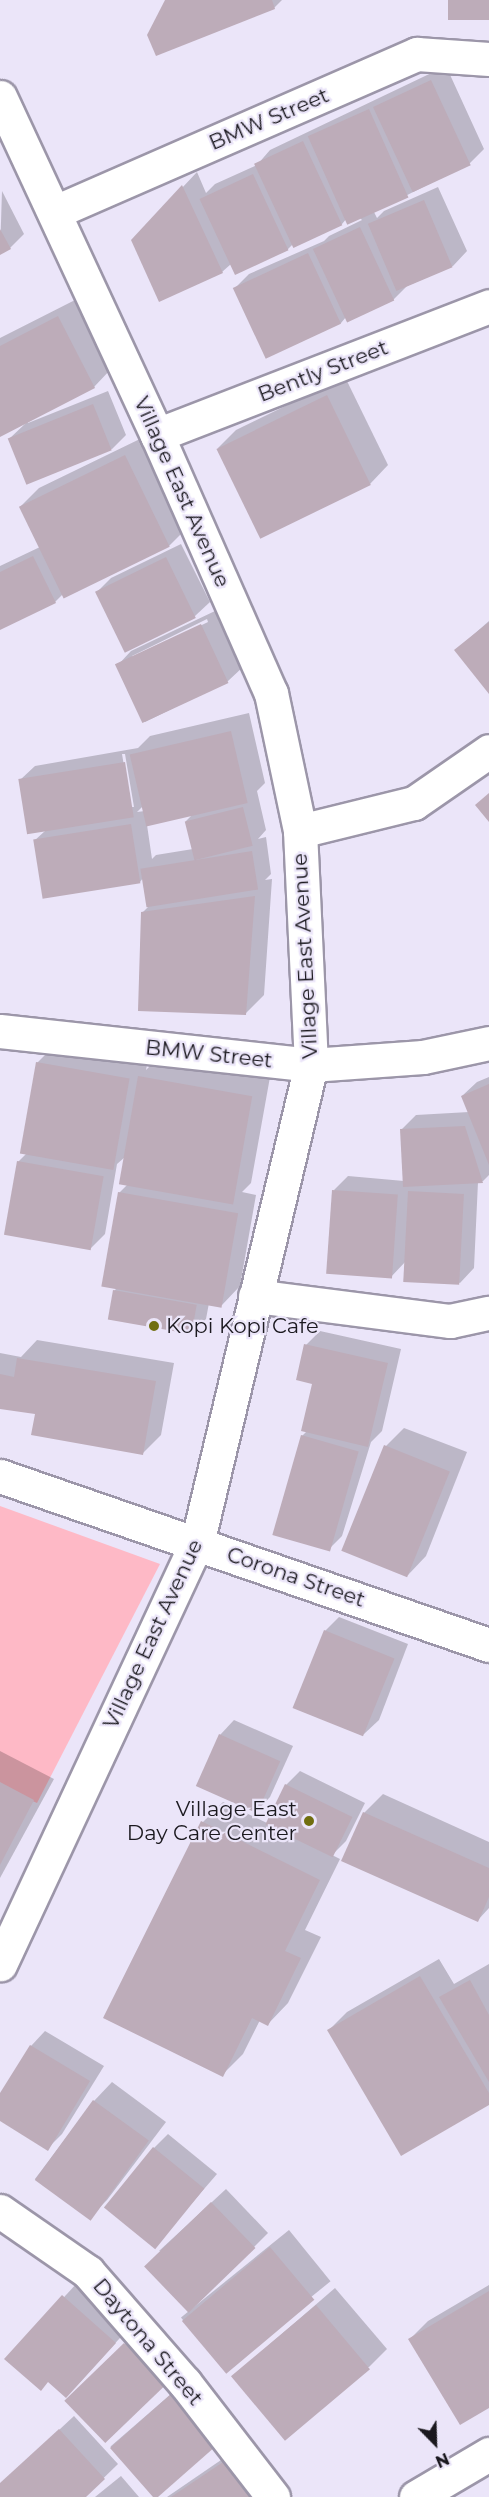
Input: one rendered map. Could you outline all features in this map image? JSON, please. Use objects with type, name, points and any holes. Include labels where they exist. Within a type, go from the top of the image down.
[{"type":"street","name":"BMW Street","points":[[55,212],[417,54],[489,59]]},
{"type":"street","name":"Village East Avenue","points":[[0,97],[157,435],[271,693],[300,831],[311,1065],[197,1542],[0,1964]]},
{"type":"street","name":"Bently Street","points":[[157,435],[489,306]]},
{"type":"street","points":[[300,831],[414,803],[489,751]]},
{"type":"street","name":"BMW Street","points":[[0,1031],[311,1065],[423,1057],[489,1043]]},
{"type":"street","points":[[255,1296],[450,1321],[489,1313]]},
{"type":"street","name":"Corona Street","points":[[0,1476],[197,1542],[489,1645]]},
{"type":"street","name":"Daytona Street","points":[[0,2211],[88,2272],[185,2383],[273,2497]]},
{"type":"street","points":[[417,2497],[489,2454]]},
{"type":"shaded area","points":[[0,1506],[160,1564],[37,1803],[0,1786]]},
{"type":"building","points":[[165,0],[272,0],[275,9],[156,56],[147,35]]},
{"type":"building","points":[[448,0],[489,0],[489,20],[448,20]]},
{"type":"building","points":[[431,80],[471,165],[413,192],[373,107]]},
{"type":"building","points":[[369,109],[408,198],[347,225],[308,136]]},
{"type":"building","points":[[303,141],[342,225],[293,248],[254,164]]},
{"type":"building","points":[[253,174],[288,250],[235,275],[200,199]]},
{"type":"building","points":[[182,185],[223,273],[159,302],[131,240]]},
{"type":"building","points":[[424,200],[453,267],[396,291],[368,224]]},
{"type":"building","points":[[360,227],[394,300],[347,322],[313,249]]},
{"type":"building","points":[[0,229],[11,249],[0,255]]},
{"type":"building","points":[[308,253],[341,324],[266,359],[233,288]]},
{"type":"building","points":[[58,316],[95,388],[0,437],[0,346]]},
{"type":"building","points":[[327,395],[371,485],[260,539],[216,449]]},
{"type":"building","points":[[93,404],[112,450],[26,485],[8,438]]},
{"type":"building","points":[[125,455],[170,547],[64,598],[19,507]]},
{"type":"building","points":[[33,556],[56,603],[0,630],[0,572]]},
{"type":"building","points":[[166,557],[196,618],[125,653],[95,592]]},
{"type":"building","points":[[489,622],[489,694],[454,650]]},
{"type":"building","points":[[201,624],[228,683],[142,723],[115,664]]},
{"type":"building","points":[[231,731],[248,803],[146,826],[130,754]]},
{"type":"building","points":[[125,762],[134,817],[27,834],[18,779]]},
{"type":"building","points":[[489,793],[489,822],[475,805]]},
{"type":"building","points":[[243,807],[253,846],[194,860],[185,822]]},
{"type":"building","points":[[131,824],[140,883],[43,899],[33,839]]},
{"type":"building","points":[[252,851],[258,890],[146,907],[140,869]]},
{"type":"building","points":[[255,896],[246,1015],[138,1011],[141,912]]},
{"type":"building","points":[[36,1062],[130,1078],[113,1170],[20,1154]]},
{"type":"building","points":[[138,1076],[252,1096],[233,1204],[119,1184]]},
{"type":"building","points":[[489,1084],[489,1165],[461,1096]]},
{"type":"building","points":[[465,1126],[483,1183],[403,1187],[400,1129]]},
{"type":"building","points":[[17,1161],[104,1176],[91,1250],[4,1235]]},
{"type":"building","points":[[332,1190],[398,1195],[392,1278],[326,1274]]},
{"type":"building","points":[[408,1191],[464,1194],[459,1285],[403,1282]]},
{"type":"building","points":[[118,1192],[238,1213],[221,1308],[101,1287]]},
{"type":"building","points":[[113,1290],[197,1305],[191,1334],[108,1320]]},
{"type":"building","points":[[304,1344],[388,1363],[368,1447],[301,1431],[312,1384],[296,1380]]},
{"type":"building","points":[[17,1358],[156,1381],[143,1455],[31,1435],[35,1414],[0,1409],[0,1374],[14,1377]]},
{"type":"building","points":[[301,1435],[359,1452],[330,1552],[272,1535]]},
{"type":"building","points":[[384,1445],[450,1472],[407,1577],[341,1551]]},
{"type":"building","points":[[324,1630],[394,1658],[363,1736],[293,1708]]},
{"type":"building","points":[[219,1734],[280,1761],[257,1813],[196,1786]]},
{"type":"building","points":[[0,1782],[34,1800],[0,1865]]},
{"type":"building","name":"Village East Day Care Center","points":[[285,1784],[352,1817],[333,1857],[265,1824]]},
{"type":"building","points":[[363,1812],[489,1868],[489,1897],[478,1922],[341,1861]]},
{"type":"building","points":[[201,1821],[320,1880],[285,1951],[301,1958],[268,2026],[252,2018],[223,2077],[103,2018]]},
{"type":"building","points":[[420,1976],[489,2093],[489,2105],[401,2156],[327,2030]]},
{"type":"building","points":[[470,1980],[489,2015],[489,2082],[439,1997]]},
{"type":"building","points":[[30,2045],[90,2081],[48,2151],[0,2121],[0,2093]]},
{"type":"building","points":[[93,2100],[149,2141],[91,2221],[35,2180]]},
{"type":"building","points":[[153,2147],[204,2189],[155,2249],[104,2208]]},
{"type":"building","points":[[211,2202],[255,2248],[189,2313],[144,2267]]},
{"type":"building","points":[[270,2247],[314,2300],[226,2374],[182,2321]]},
{"type":"building","points":[[489,2291],[489,2408],[460,2425],[408,2339]]},
{"type":"building","points":[[62,2295],[116,2343],[66,2398],[48,2382],[41,2391],[4,2359]]},
{"type":"building","points":[[316,2305],[370,2369],[285,2441],[231,2376]]},
{"type":"building","points":[[124,2343],[165,2385],[105,2443],[64,2401]]},
{"type":"building","points":[[171,2394],[216,2446],[158,2497],[153,2497],[110,2448]]},
{"type":"building","points":[[59,2429],[105,2479],[86,2497],[0,2497],[0,2483]]},
{"type":"building","points":[[226,2460],[251,2497],[171,2497]]},
{"type":"place","name":"Kopi Kopi Cafe","points":[[154,1326]]},
{"type":"place","name":"Village East Day Care Center","points":[[309,1821]]}]
